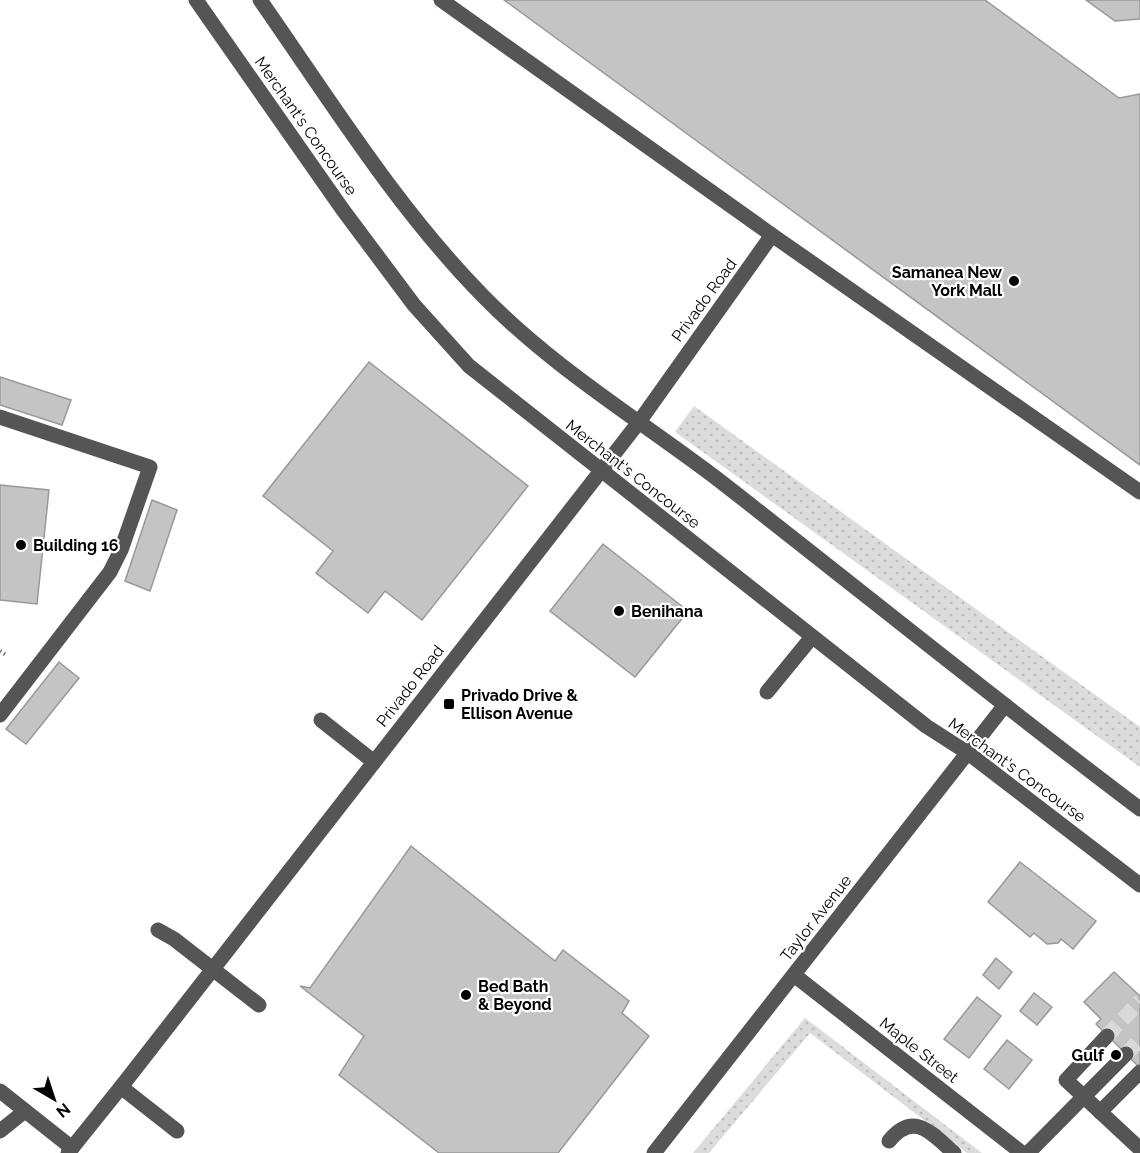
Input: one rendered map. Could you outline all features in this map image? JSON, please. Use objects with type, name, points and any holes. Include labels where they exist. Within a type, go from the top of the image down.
[{"type":"street","name":"Merchant's Concourse","points":[[196,0],[343,210],[432,327],[470,366],[600,471],[926,726],[968,753],[1140,885]]},
{"type":"street","points":[[260,0],[395,192],[456,267],[507,320],[606,400],[714,477],[1140,809]]},
{"type":"street","points":[[441,0],[1140,492]]},
{"type":"street","name":"Privado Road","points":[[70,1151],[639,422],[772,235]]},
{"type":"street","points":[[0,417],[150,467],[122,550],[110,572],[0,714]]},
{"type":"street","points":[[767,692],[812,637]]},
{"type":"street","name":"Taylor Avenue","points":[[654,1153],[1005,705]]},
{"type":"street","points":[[321,720],[374,762]]},
{"type":"street","points":[[158,930],[174,939],[259,1005]]},
{"type":"street","name":"Maple Street","points":[[794,975],[1022,1153]]},
{"type":"street","points":[[1107,1036],[1066,1080],[1140,1149]]},
{"type":"street","points":[[1028,1153],[1126,1054]]},
{"type":"street","points":[[1100,1112],[1140,1072]]},
{"type":"street","points":[[122,1087],[177,1131]]},
{"type":"street","points":[[0,1091],[70,1151]]},
{"type":"street","points":[[0,1131],[25,1111]]},
{"type":"street","points":[[890,1141],[898,1130],[914,1125],[922,1127],[954,1153]]},
{"type":"path","points":[[0,651],[6,655]]},
{"type":"shaded area","points":[[694,406],[1140,727],[1140,767],[675,432]]},
{"type":"shaded area","points":[[805,1018],[982,1153],[967,1153],[810,1033],[709,1153],[693,1153]]},
{"type":"building","name":"Samanea New York Mall","points":[[504,0],[985,0],[1119,98],[1140,94],[1140,465]]},
{"type":"building","points":[[1086,0],[1140,0],[1140,19],[1115,21]]},
{"type":"building","points":[[369,362],[528,486],[422,620],[385,591],[368,613],[316,573],[333,551],[263,496]]},
{"type":"building","points":[[0,377],[71,400],[62,425],[0,405]]},
{"type":"building","name":"Building 16","points":[[0,485],[49,490],[37,604],[0,600]]},
{"type":"building","points":[[152,500],[177,510],[150,591],[125,581]]},
{"type":"building","name":"Benihana","points":[[603,544],[688,611],[635,677],[550,611]]},
{"type":"building","points":[[59,662],[79,678],[26,744],[6,729]]},
{"type":"building","name":"Bed Bath & Beyond","points":[[411,846],[555,961],[563,950],[629,1001],[622,1013],[649,1036],[558,1153],[439,1153],[339,1075],[364,1036],[300,986],[310,988]]},
{"type":"building","points":[[1020,862],[1096,921],[1073,949],[1061,939],[1058,943],[1047,944],[1034,933],[1030,937],[988,902]]},
{"type":"building","points":[[996,958],[1012,972],[999,989],[983,975]]},
{"type":"building","points":[[1114,972],[1140,996],[1140,1068],[1096,1024],[1101,1019],[1084,1002]]},
{"type":"building","points":[[1034,993],[1052,1007],[1037,1025],[1020,1011]]},
{"type":"building","points":[[977,997],[1001,1016],[969,1058],[944,1039]]},
{"type":"building","points":[[1007,1040],[1032,1060],[1009,1089],[984,1069]]},
{"type":"tunnel","points":[[1107,1036],[1140,1001]]},
{"type":"tunnel","points":[[1126,1054],[1140,1040]]},
{"type":"place","name":"Samanea New York Mall","points":[[1014,281]]},
{"type":"place","name":"Building 16","points":[[21,545]]},
{"type":"place","name":"Benihana","points":[[619,611]]},
{"type":"place","name":"Privado Drive & Ellison Avenue","points":[[449,704]]},
{"type":"place","name":"Bed Bath & Beyond","points":[[466,995]]},
{"type":"place","name":"Gulf","points":[[1116,1055]]}]
